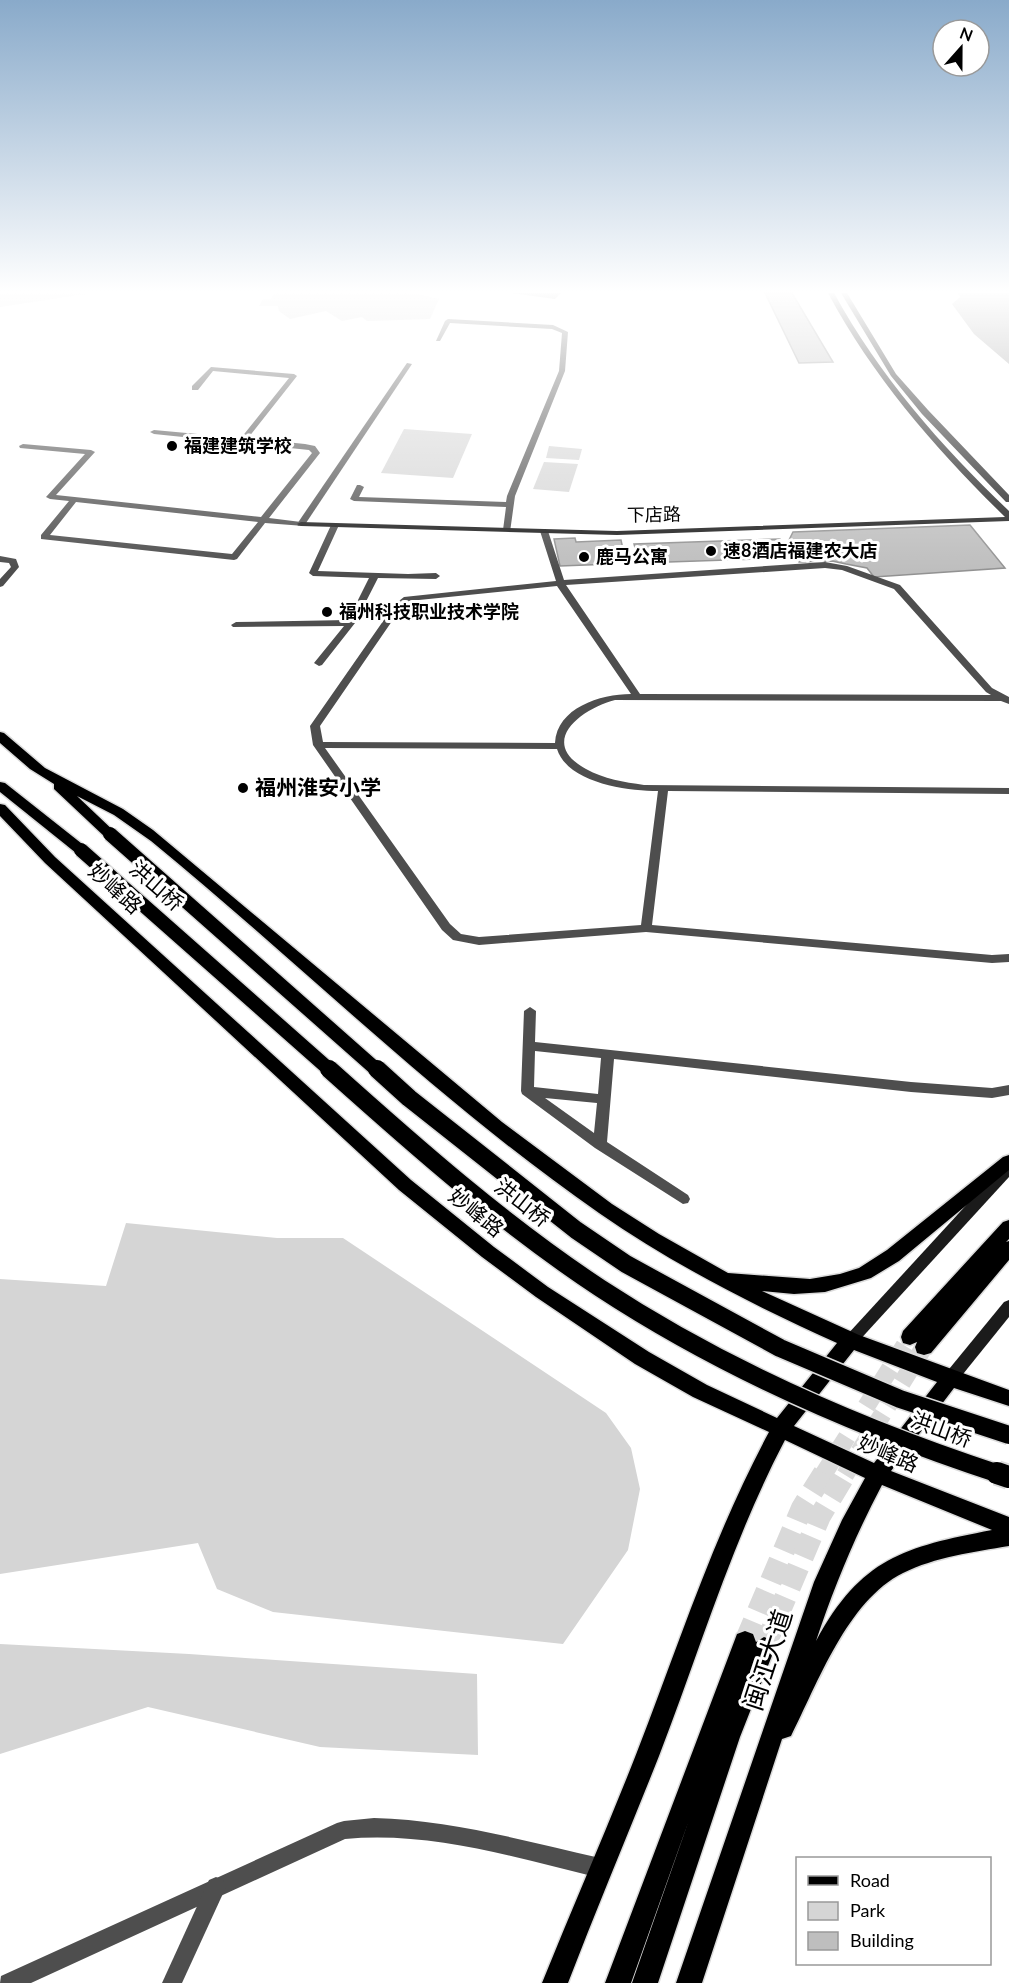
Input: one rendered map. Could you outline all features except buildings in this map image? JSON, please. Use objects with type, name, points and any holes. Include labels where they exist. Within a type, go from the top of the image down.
[{"type":"main road","points":[[888,386],[1009,517]]},
{"type":"main road","points":[[902,386],[1009,500]]},
{"type":"main road","name":"下店路","points":[[301,524],[605,533],[789,528],[1009,517]]},
{"type":"main road","points":[[0,736],[409,1098],[576,1230],[626,1264],[789,1352],[900,1399],[1009,1435]]},
{"type":"main road","points":[[45,774],[111,808],[144,829],[270,932],[488,1119],[606,1209],[771,1305],[950,1379],[1009,1398]]},
{"type":"main road","name":"洪山桥","points":[[0,786],[81,850],[424,1154],[547,1251],[593,1283],[640,1313],[763,1381],[867,1427],[1009,1477]]},
{"type":"main road","name":"妙峰路","points":[[0,808],[50,860],[405,1185],[542,1293],[642,1358],[700,1391],[877,1474],[1009,1527]]},
{"type":"main road","points":[[722,1278],[770,1286],[802,1287],[828,1285],[857,1277],[897,1252],[1009,1161]]},
{"type":"main road","points":[[555,1983],[647,1756],[718,1564],[754,1479],[780,1430],[816,1381],[851,1340],[1009,1168]]},
{"type":"main road","points":[[1009,1227],[917,1342],[1009,1248]]},
{"type":"main road","points":[[950,1379],[1009,1306]]},
{"type":"main road","name":"闽江大道","points":[[689,1983],[825,1582],[849,1527],[877,1474],[950,1379]]},
{"type":"main road","points":[[764,1765],[834,1629],[863,1590],[883,1573],[903,1564],[943,1551],[1009,1536]]},
{"type":"main road","points":[[618,1983],[662,1860],[755,1645],[729,1737],[645,1983]]},
{"type":"street","points":[[243,441],[287,386]]},
{"type":"street","points":[[22,446],[91,452],[50,497],[301,524],[394,386]]},
{"type":"street","points":[[507,530],[511,496],[556,386]]},
{"type":"street","points":[[74,500],[44,537],[234,557],[316,453],[312,448],[305,446],[154,432]]},
{"type":"street","points":[[360,486],[354,499],[510,505]]},
{"type":"street","points":[[335,525],[313,573],[436,576]]},
{"type":"street","points":[[544,531],[559,583],[636,695]]},
{"type":"street","points":[[0,559],[13,561],[15,567],[0,584]]},
{"type":"street","points":[[1006,700],[989,690],[902,591],[890,583],[844,568],[825,565],[559,583],[406,599],[398,606],[315,726],[318,745],[446,927],[457,937],[479,941],[646,928],[992,959],[1009,958]]},
{"type":"street","points":[[319,663],[351,623],[375,576]]},
{"type":"street","points":[[236,625],[351,623]]},
{"type":"street","points":[[1006,700],[636,695],[601,699],[587,705],[565,724],[559,736],[559,747],[575,767],[590,775],[623,785],[663,789],[1009,791]]},
{"type":"street","points":[[318,745],[559,747]]},
{"type":"street","points":[[646,928],[663,789]]},
{"type":"street","points":[[527,1091],[531,1011]]},
{"type":"street","points":[[530,1046],[911,1087],[992,1093],[1009,1090]]},
{"type":"street","points":[[600,1144],[608,1054]]},
{"type":"street","points":[[527,1091],[604,1099]]},
{"type":"street","points":[[527,1091],[600,1144],[683,1199]]},
{"type":"street","points":[[8,1983],[344,1830],[365,1826],[451,1834],[600,1868]]},
{"type":"street","points":[[172,1983],[216,1887]]},
{"type":"green space","points":[[404,429],[472,434],[453,478],[381,473]]},
{"type":"green space","points":[[549,446],[582,449],[579,460],[546,458]]},
{"type":"green space","points":[[544,462],[578,464],[569,492],[533,489]]},
{"type":"green space","points":[[126,1223],[277,1238],[343,1238],[606,1413],[631,1448],[640,1489],[628,1550],[563,1644],[273,1612],[217,1589],[198,1543],[0,1574],[0,1279],[106,1286]]},
{"type":"green space","points":[[0,1644],[189,1654],[477,1674],[478,1755],[320,1747],[148,1707],[0,1754]]},
{"type":"tunnel","points":[[823,1475],[910,1337]]},
{"type":"tunnel","points":[[845,1475],[924,1347]]},
{"type":"tunnel","points":[[745,1642],[802,1508],[824,1473]]},
{"type":"tunnel","points":[[764,1648],[820,1516],[846,1473]]},
{"type":"place","name":"福建建筑学校","points":[[172,446]]},
{"type":"place","name":"速8酒店福建农大店","points":[[711,551]]},
{"type":"place","name":"鹿马公寓","points":[[584,557]]},
{"type":"place","name":"福州科技职业技术学院","points":[[327,612]]},
{"type":"place","name":"福州淮安小学","points":[[243,788]]}]
